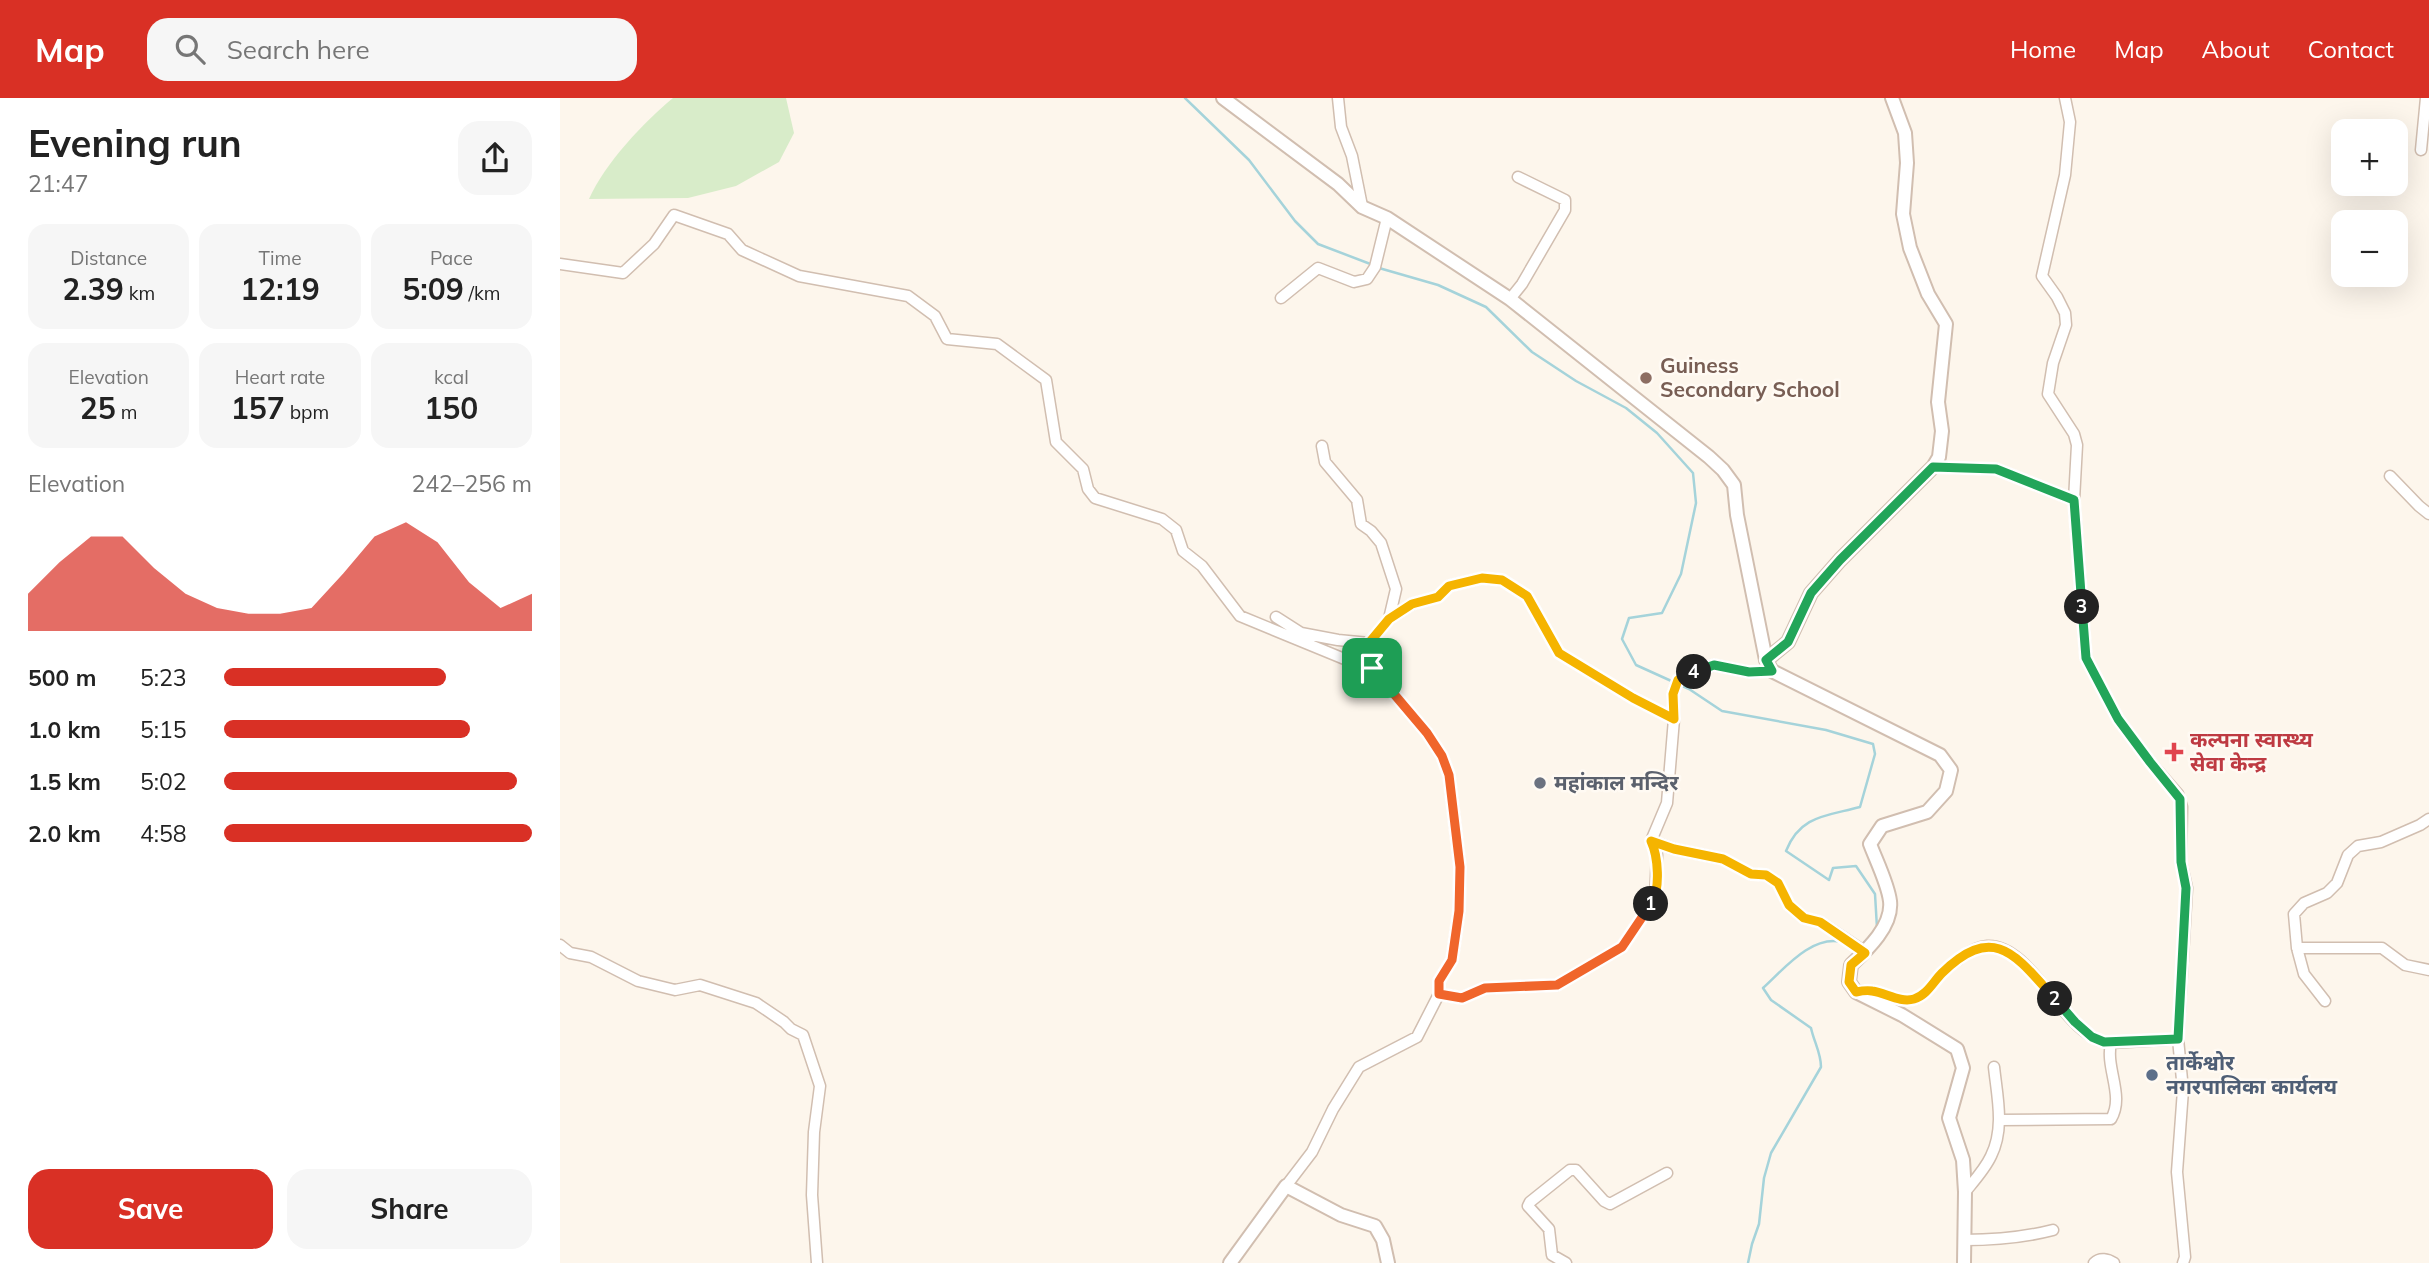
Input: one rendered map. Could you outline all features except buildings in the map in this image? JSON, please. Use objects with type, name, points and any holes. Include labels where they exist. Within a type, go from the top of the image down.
[{"type":"street","points":[[1223,98],[1338,184],[1362,207],[1387,218],[1510,299],[1723,470],[1734,485],[1737,515],[1769,665]]},
{"type":"street","points":[[1338,98],[1341,127],[1352,156],[1362,207]]},
{"type":"street","points":[[1439,994],[1462,998],[1485,988],[1557,985],[1622,947],[1655,898],[1657,855],[1651,841],[1667,803],[1674,719],[1673,694],[1678,680],[1714,665],[1749,672],[1769,665],[1788,642],[1811,593],[1933,467],[1939,457],[1942,431],[1938,402],[1946,324],[1928,294],[1910,248],[1903,214],[1908,163],[1905,133],[1892,98]]},
{"type":"street","points":[[2065,98],[2070,122],[2065,175],[2042,276],[2065,313],[2066,325],[2053,363],[2048,394],[2074,434],[2077,446],[2074,500],[2086,658],[2118,719],[2180,799],[2181,862],[2186,888],[2178,1039],[2183,1090],[2177,1172],[2185,1257],[2183,1263]]},
{"type":"street","points":[[2421,150],[2426,98]]},
{"type":"street","points":[[1510,299],[1522,284],[1565,210],[1565,200],[1518,177]]},
{"type":"street","points":[[560,264],[623,273],[654,244],[674,215],[728,234],[742,250],[799,276],[908,296],[935,316],[947,339],[997,344],[1046,380],[1056,442],[1083,469],[1088,489],[1096,498],[1162,519],[1176,530],[1183,551],[1202,566],[1240,616],[1372,668],[1427,733],[1442,756],[1449,775],[1460,867],[1459,911],[1452,960],[1439,981],[1439,994],[1417,1037],[1359,1067],[1311,1152],[1230,1263]]},
{"type":"street","points":[[1281,298],[1318,268],[1354,282],[1367,279],[1375,267],[1387,218]]},
{"type":"street","points":[[1322,446],[1325,462],[1357,500],[1361,524],[1381,543],[1396,589],[1389,619]]},
{"type":"street","points":[[1933,467],[1996,469],[2074,500]]},
{"type":"street","points":[[2390,475],[2429,514]]},
{"type":"street","points":[[1372,668],[1369,643],[1389,619],[1412,604],[1438,597],[1449,586],[1482,578],[1502,580],[1527,596],[1559,653],[1633,698],[1674,719]]},
{"type":"street","points":[[1276,617],[1301,633],[1369,643]]},
{"type":"street","points":[[1769,665],[1940,755],[1951,770],[1946,791],[1927,812],[1882,826],[1870,844],[1891,902],[1886,925],[1851,965],[1849,982],[1856,992],[1902,1015],[1957,1049],[1963,1068],[1949,1118],[1963,1160],[1964,1263]]},
{"type":"street","points":[[2325,1001],[2304,974],[2297,947],[2294,914],[2304,903],[2327,893],[2337,883],[2348,855],[2358,846],[2381,842],[2429,819]]},
{"type":"street","points":[[1651,841],[1674,849],[1723,859],[1751,874],[1766,875],[1778,883],[1789,905],[1804,918],[1820,922],[1861,951]]},
{"type":"street","points":[[560,945],[570,953],[591,957],[638,981],[675,990],[700,985],[755,1003],[803,1035],[820,1086],[814,1132],[812,1195],[817,1263]]},
{"type":"street","points":[[1856,992],[1870,990],[1910,1000],[1921,996],[1942,973],[1972,951],[1986,946],[2003,949],[2017,958],[2092,1037],[2111,1043],[2178,1039]]},
{"type":"street","points":[[2297,947],[2382,948],[2405,965],[2429,970]]},
{"type":"street","points":[[2000,1120],[2111,1119],[2115,1112],[2116,1094],[2108,1055],[2111,1043]]},
{"type":"street","points":[[1965,1192],[1991,1157],[1997,1141],[2000,1120],[1994,1066]]},
{"type":"street","points":[[1566,1263],[1552,1255],[1549,1228],[1528,1206],[1531,1202],[1570,1170],[1576,1170],[1604,1201],[1610,1204],[1667,1173]]},
{"type":"street","points":[[1286,1186],[1341,1215],[1374,1226],[1383,1240],[1388,1263]]},
{"type":"street","points":[[1964,1240],[1999,1241],[2053,1230]]},
{"type":"street","points":[[2094,1263],[2108,1259],[2114,1263]]},
{"type":"green space","points":[[673,98],[786,98],[794,133],[779,162],[736,186],[688,198],[589,199],[626,144]]},
{"type":"waterway","points":[[1185,98],[1249,160],[1295,221],[1318,244],[1373,265]]},
{"type":"waterway","points":[[1379,268],[1438,285],[1486,307],[1532,352],[1576,381],[1626,408],[1657,433],[1693,473],[1696,503],[1681,574],[1662,613],[1629,618],[1622,639],[1636,665],[1689,689],[1722,711],[1826,730],[1873,744],[1875,754],[1860,807],[1826,815],[1807,824],[1799,830],[1786,851],[1829,880],[1833,868],[1856,866],[1875,894],[1877,928],[1862,945]]},
{"type":"waterway","points":[[1748,1263],[1759,1224],[1764,1178],[1771,1153],[1821,1067],[1811,1028],[1771,1000],[1763,988],[1809,948],[1831,941],[1842,942]]},
{"type":"place","name":"Guiness Secondary School","points":[[1646,378]]},
{"type":"place","name":"कल्पना स्वास्थ्य सेवा केन्द्र","points":[[2174,752]]},
{"type":"place","name":"महांकाल मन्दिर","points":[[1540,783]]},
{"type":"place","name":"तार्केश्वोर नगरपालिका कार्यलय","points":[[2152,1075]]},
{"type":"route","points":[[1933,467],[1996,469],[2074,500],[2086,658],[2118,719],[2178,794],[2182,807],[2181,862],[2186,888],[2178,1039],[2111,1043],[2092,1037],[2017,958],[2003,949],[1986,946],[1972,951],[1955,963],[1921,996],[1910,1000],[1870,990],[1856,992],[1849,982],[1851,965],[1865,953],[1820,922],[1804,918],[1789,905],[1778,883],[1766,875],[1751,874],[1723,859],[1674,849],[1651,841],[1657,855],[1655,898],[1622,947],[1557,985],[1485,988],[1462,998],[1439,994],[1439,981],[1452,960],[1459,911],[1460,867],[1449,775],[1442,756],[1427,733],[1372,668],[1369,643],[1389,619],[1412,604],[1438,597],[1449,586],[1482,578],[1502,580],[1527,596],[1559,653],[1633,698],[1674,719],[1673,694],[1678,680],[1714,665],[1749,672],[1772,671],[1766,660],[1788,642],[1811,593],[1840,560],[1933,467]]}]
